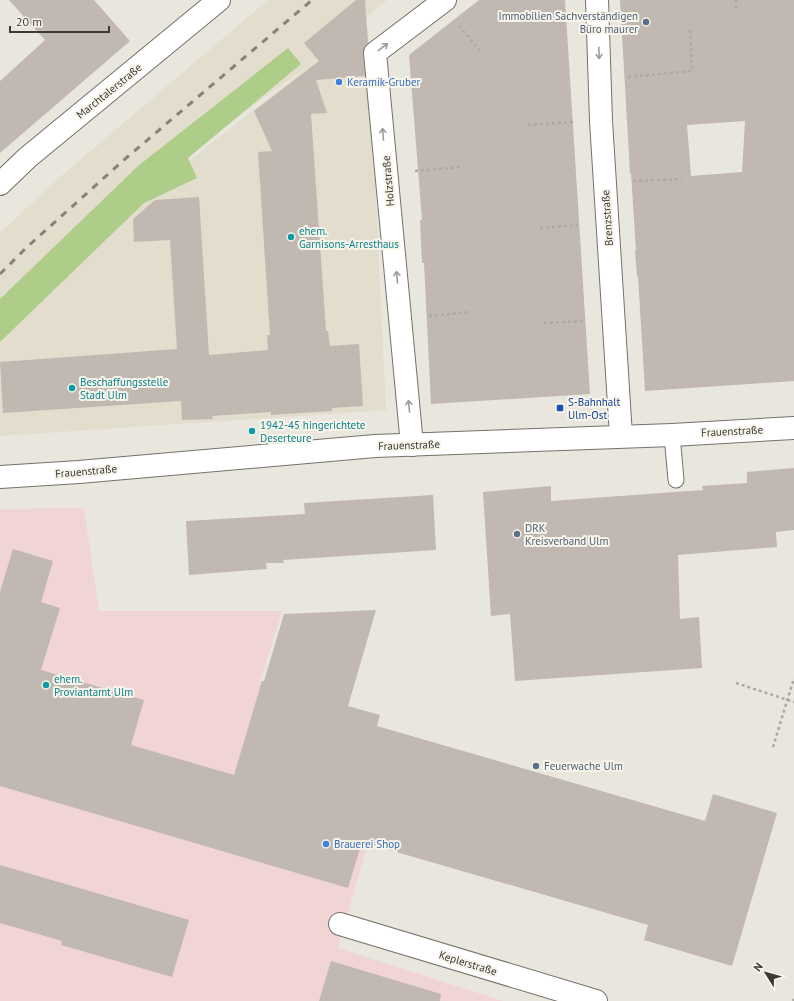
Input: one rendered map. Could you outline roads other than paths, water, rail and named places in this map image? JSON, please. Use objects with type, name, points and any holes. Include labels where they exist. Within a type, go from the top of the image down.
[{"type":"street","name":"Marchtalerstraße","points":[[0,184],[28,158],[219,0]]},
{"type":"street","name":"Brenzstraße","points":[[597,0],[604,183],[612,284],[620,436]]},
{"type":"street","name":"Holzstraße","points":[[412,445],[375,53],[442,2]]},
{"type":"street","name":"Frauenstraße","points":[[0,477],[79,472],[330,450],[412,445],[672,435],[794,428]]},
{"type":"street","name":"Keplerstraße","points":[[340,924],[596,1001]]},
{"type":"lane","points":[[672,435],[676,480]]},
{"type":"railway","points":[[0,274],[26,248],[125,159],[312,0]]},
{"type":"place","name":"Immobilien Sachverständigen Büro maurer","points":[[646,22]]},
{"type":"place","name":"Keramik-Gruber","points":[[339,82]]},
{"type":"place","name":"ehem. Garnisons-Arresthaus","points":[[291,237]]},
{"type":"place","name":"Beschaffungsstelle Stadt Ulm","points":[[72,388]]},
{"type":"place","name":"S-Bahnhalt Ulm-Ost","points":[[560,408]]},
{"type":"place","name":"1942-45 hingerichtete Deserteure","points":[[252,431]]},
{"type":"place","name":"DRK Kreisverband Ulm","points":[[517,534]]},
{"type":"place","name":"ehem. Proviantamt Ulm","points":[[46,685]]},
{"type":"place","name":"Feuerwache Ulm","points":[[536,766]]},
{"type":"place","name":"Brauerei Shop","points":[[326,844]]}]
